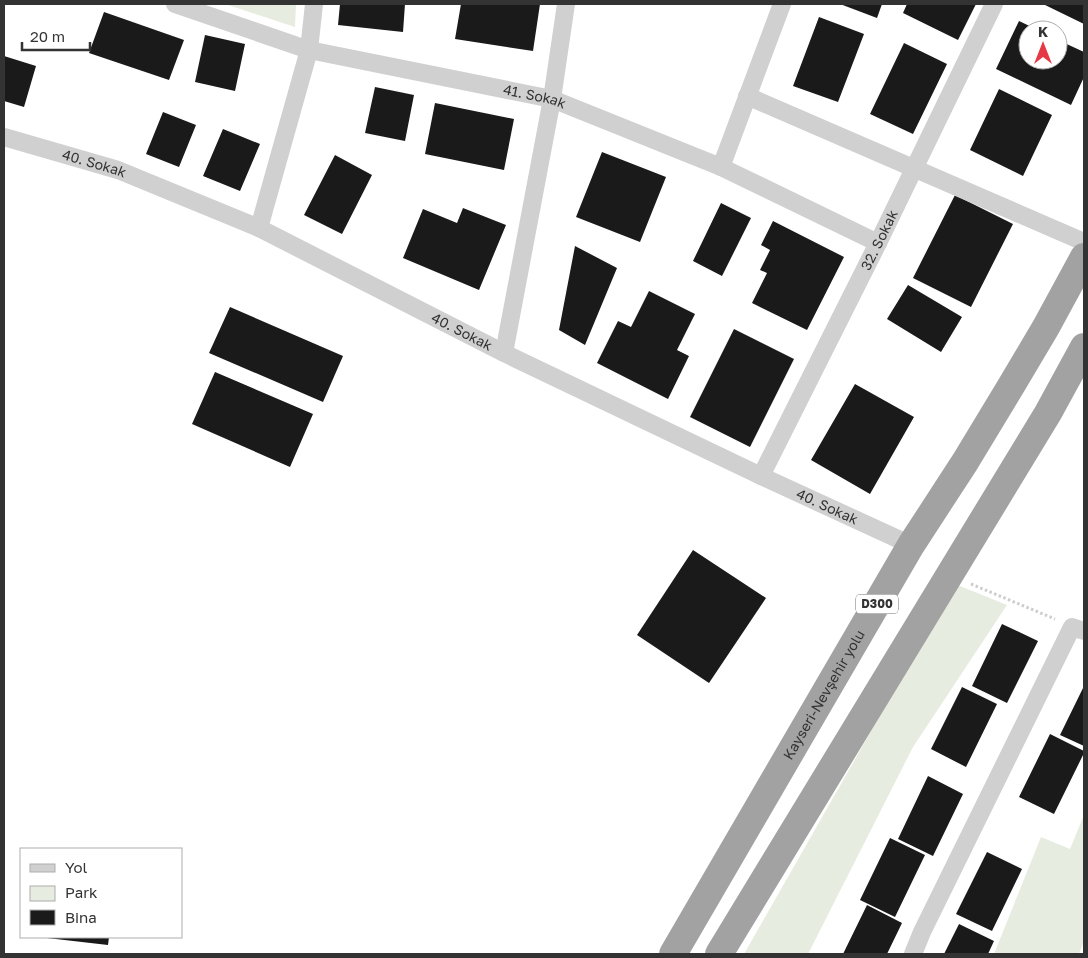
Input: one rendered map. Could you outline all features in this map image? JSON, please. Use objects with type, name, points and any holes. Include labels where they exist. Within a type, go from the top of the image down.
[{"type":"highway","name":"Kayseri-Nevşehir yolu","points":[[673,954],[912,545],[1011,386],[1084,257]]},
{"type":"highway","points":[[719,954],[1048,413],[1084,347]]},
{"type":"street","name":"41. Sokak","points":[[175,4],[310,50],[552,99],[721,167],[878,243]]},
{"type":"street","points":[[259,228],[310,50],[314,4]]},
{"type":"street","points":[[504,353],[552,99],[566,4]]},
{"type":"street","points":[[721,167],[782,4]]},
{"type":"street","name":"32. Sokak","points":[[761,476],[878,243],[994,4]]},
{"type":"street","points":[[748,96],[1084,242]]},
{"type":"street","name":"40. Sokak","points":[[4,137],[118,170],[259,228],[504,353],[761,476],[912,545]]},
{"type":"street","points":[[913,954],[931,914],[1078,629]]},
{"type":"path","points":[[950,575],[1078,629]]},
{"type":"green space","points":[[225,4],[296,4],[295,27]]},
{"type":"green space","points":[[955,584],[1007,605],[913,747],[808,954],[744,954]]},
{"type":"green space","points":[[1084,815],[1084,941],[1079,954],[994,954],[1041,837],[1070,849]]},
{"type":"building","points":[[340,4],[405,4],[403,32],[338,25]]},
{"type":"building","points":[[461,4],[540,4],[533,51],[455,39]]},
{"type":"building","points":[[840,4],[882,4],[877,18]]},
{"type":"building","points":[[907,4],[976,4],[958,40],[903,13]]},
{"type":"building","points":[[1043,4],[1084,4],[1084,24]]},
{"type":"building","points":[[104,12],[184,40],[169,80],[89,53]]},
{"type":"building","points":[[819,17],[864,34],[838,102],[793,86]]},
{"type":"building","points":[[1018,23],[1018,70],[1068,70],[1068,45],[1084,52],[1084,77],[1071,105],[996,69]]},
{"type":"building","points":[[205,35],[245,44],[235,91],[195,82]]},
{"type":"building","points":[[904,43],[947,64],[913,134],[870,114]]},
{"type":"building","points":[[4,56],[36,66],[24,107],[4,101]]},
{"type":"building","points":[[375,87],[414,95],[405,141],[365,133]]},
{"type":"building","points":[[999,89],[1052,115],[1023,176],[970,150]]},
{"type":"building","points":[[435,103],[514,119],[504,170],[425,154]]},
{"type":"building","points":[[163,112],[196,125],[179,167],[146,154]]},
{"type":"building","points":[[223,129],[260,144],[240,191],[203,176]]},
{"type":"building","points":[[602,152],[666,177],[640,242],[576,217]]},
{"type":"building","points":[[335,155],[372,175],[342,234],[304,215]]},
{"type":"building","points":[[955,195],[1013,224],[971,307],[913,278]]},
{"type":"building","points":[[721,203],[751,218],[722,276],[693,261]]},
{"type":"building","points":[[463,208],[506,225],[479,290],[403,258],[423,209],[457,223]]},
{"type":"building","points":[[773,221],[844,257],[807,330],[752,303],[767,273],[760,270],[770,250],[761,245]]},
{"type":"building","points":[[575,246],[617,268],[585,345],[559,330]]},
{"type":"building","points":[[908,285],[962,317],[941,352],[887,319]]},
{"type":"building","points":[[649,291],[695,314],[677,350],[689,356],[668,399],[597,363],[618,321],[631,327]]},
{"type":"building","points":[[230,307],[343,356],[323,402],[209,353]]},
{"type":"building","points":[[734,329],[794,359],[750,447],[690,417]]},
{"type":"building","points":[[215,372],[313,414],[290,467],[192,424]]},
{"type":"building","points":[[855,384],[914,417],[870,494],[811,460]]},
{"type":"building","points":[[693,550],[766,598],[709,683],[637,635]]},
{"type":"building","points":[[1002,624],[1038,641],[1007,703],[972,686]]},
{"type":"building","points":[[1084,686],[1084,746],[1060,735]]},
{"type":"building","points":[[962,687],[997,704],[966,767],[931,749]]},
{"type":"building","points":[[1050,734],[1084,751],[1054,814],[1019,797]]},
{"type":"building","points":[[928,776],[963,794],[933,856],[898,839]]},
{"type":"building","points":[[890,838],[925,855],[895,917],[860,900]]},
{"type":"building","points":[[987,852],[1022,869],[992,931],[956,914]]},
{"type":"building","points":[[867,905],[902,923],[887,954],[843,954]]},
{"type":"building","points":[[959,924],[994,941],[988,954],[944,954]]},
{"type":"building","points":[[47,938],[109,938],[108,945]]}]
